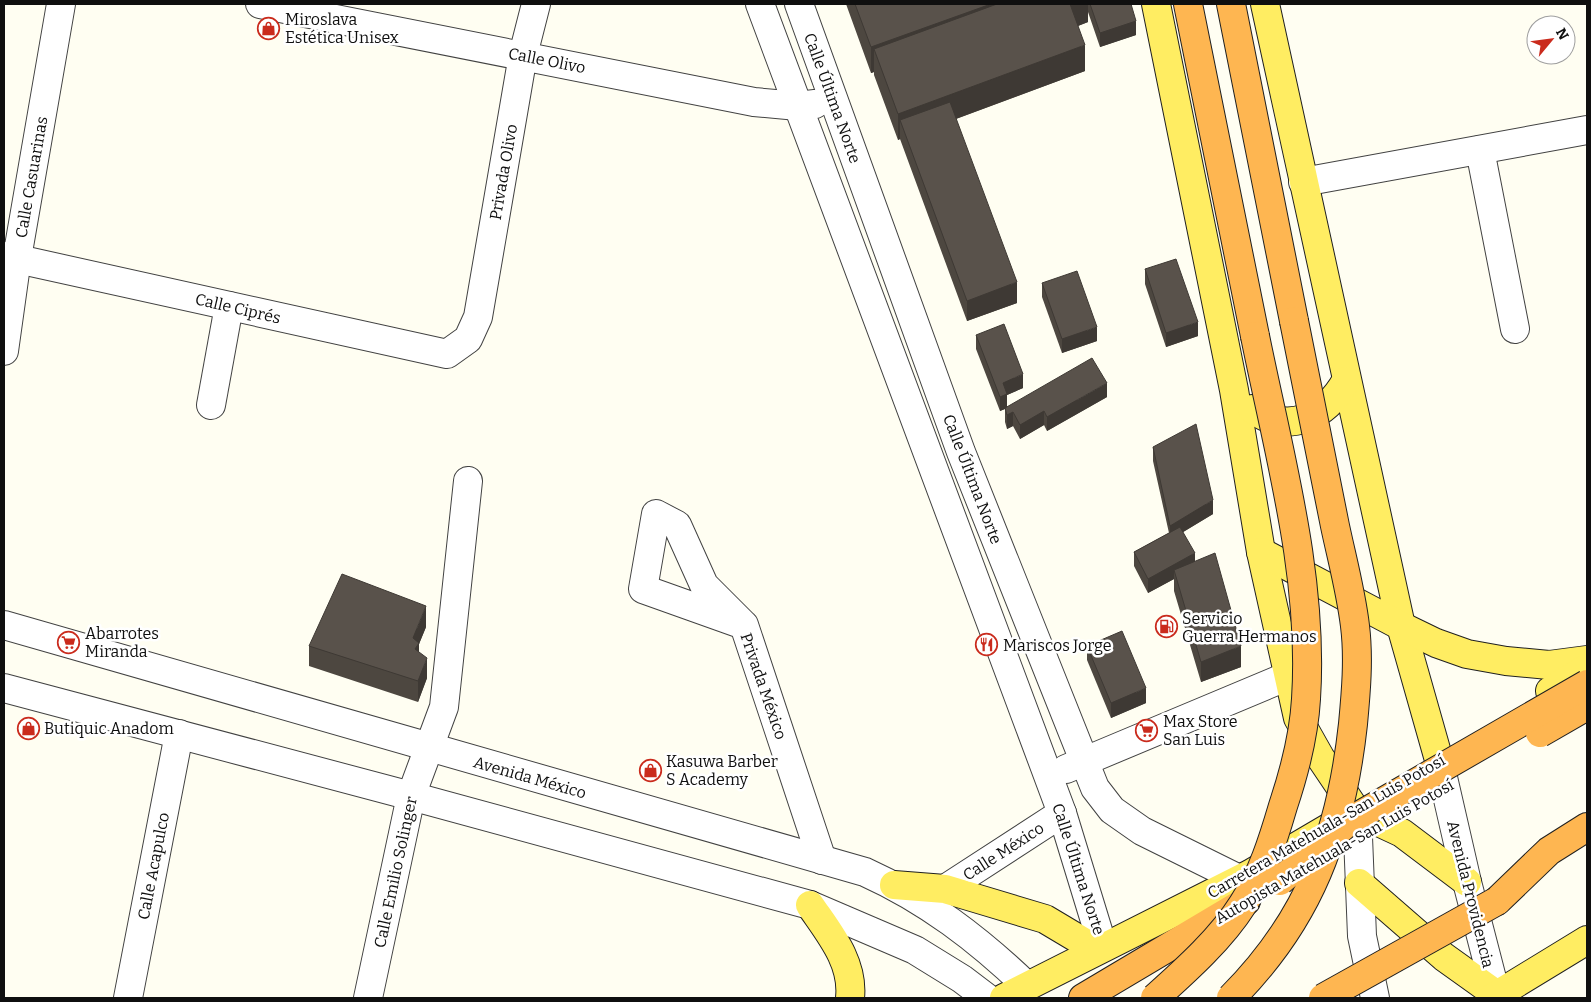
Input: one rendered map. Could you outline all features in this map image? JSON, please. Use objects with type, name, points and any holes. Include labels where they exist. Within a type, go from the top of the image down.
[{"type":"highway","points":[[1155,998],[1199,958],[1243,904],[1272,845],[1296,756],[1306,701],[1308,647],[1299,558],[1188,4]]},
{"type":"highway","points":[[1231,4],[1356,627],[1356,689],[1349,757],[1338,811],[1324,861],[1281,941],[1231,998]]},
{"type":"highway","points":[[1280,881],[1348,822],[1587,684]]},
{"type":"highway","name":"Autopista Matehuala-San Luis Potosí","points":[[1083,998],[1280,881],[1587,706]]},
{"type":"highway","points":[[1497,900],[1549,851],[1587,827]]},
{"type":"highway","points":[[1323,998],[1587,849]]},
{"type":"main road","points":[[1156,4],[1234,390],[1261,552],[1298,718],[1320,757],[1357,812],[1402,832],[1467,882]]},
{"type":"main road","points":[[1265,4],[1401,626],[1440,760]]},
{"type":"main road","points":[[1234,390],[1245,404],[1259,414],[1276,420],[1293,421],[1310,417],[1325,408],[1337,396],[1346,380]]},
{"type":"main road","points":[[1261,552],[1401,626],[1436,643],[1468,654],[1506,661],[1548,665],[1587,660]]},
{"type":"main road","name":"Carretera Matehuala-San Luis Potosí","points":[[1023,994],[1100,949],[1245,876],[1357,812],[1587,668]]},
{"type":"main road","points":[[1245,876],[1281,782],[1298,718]]},
{"type":"main road","points":[[1359,883],[1444,957],[1495,997],[1587,940]]},
{"type":"main road","points":[[894,885],[945,889],[1045,919],[1100,949]]},
{"type":"main road","points":[[810,905],[839,946],[847,965],[851,988],[850,998]]},
{"type":"street","name":"Calle Casuarinas","points":[[4,351],[11,257],[61,4]]},
{"type":"street","name":"Calle Olivo","points":[[260,4],[754,102],[798,106],[834,101]]},
{"type":"street","name":"Privada Olivo","points":[[468,339],[478,316],[523,55],[536,4]]},
{"type":"street","name":"Calle Última Norte","points":[[760,4],[1062,813],[1100,949]]},
{"type":"street","name":"Calle Última Norte","points":[[799,4],[962,452],[1095,788],[1112,810],[1142,831],[1245,876]]},
{"type":"street","points":[[1303,182],[1587,130]]},
{"type":"street","points":[[1480,150],[1514,329]]},
{"type":"street","name":"Calle Ciprés","points":[[11,257],[447,354],[468,339]]},
{"type":"street","points":[[211,405],[229,306]]},
{"type":"street","name":"Calle Emilio Solinger","points":[[368,998],[411,796],[444,707],[468,482]]},
{"type":"street","name":"Avenida México","points":[[4,625],[865,872],[894,885],[963,930],[1023,994]]},
{"type":"street","name":"Privada México","points":[[744,625],[822,860]]},
{"type":"street","points":[[1048,776],[1288,676]]},
{"type":"street","points":[[4,688],[411,796],[810,905],[915,950],[962,979],[987,998]]},
{"type":"street","name":"Calle Acapulco","points":[[128,998],[179,734]]},
{"type":"street","name":"Avenida Providencia","points":[[1440,760],[1495,997]]},
{"type":"street","points":[[1357,812],[1362,936],[1375,998]]},
{"type":"street","name":"Calle México","points":[[945,889],[1062,813]]},
{"type":"building","points":[[855,4],[991,4],[871,47]]},
{"type":"building","points":[[997,4],[1070,4],[1085,45],[898,114],[874,49]]},
{"type":"building","points":[[1090,4],[1131,4],[1136,21],[1100,33]]},
{"type":"building","points":[[950,102],[1017,282],[967,301],[900,120]]},
{"type":"building","points":[[1176,259],[1198,322],[1166,333],[1145,269]]},
{"type":"building","points":[[1077,271],[1097,327],[1062,339],[1042,283]]},
{"type":"building","points":[[1004,324],[1023,374],[1003,383],[1007,394],[1000,397],[976,335]]},
{"type":"building","points":[[1092,358],[1107,383],[1047,417],[1044,411],[1020,425],[1013,412],[1007,415],[1005,408]]},
{"type":"building","points":[[1196,424],[1213,500],[1170,526],[1153,447]]},
{"type":"building","points":[[1180,527],[1195,553],[1148,579],[1134,552]]},
{"type":"building","points":[[1215,553],[1241,646],[1201,662],[1174,570]]},
{"type":"building","points":[[342,574],[426,606],[413,638],[419,643],[415,649],[427,658],[418,681],[309,646]]},
{"type":"building","points":[[1122,631],[1146,688],[1111,703],[1087,646]]},
{"type":"place","name":"Miroslava Estética Unisex","points":[[269,28]]},
{"type":"place","name":"Servicio Guerra Hermanos","points":[[1166,627]]},
{"type":"place","name":"Abarrotes Miranda","points":[[69,642]]},
{"type":"place","name":"Mariscos Jorge","points":[[987,645]]},
{"type":"place","name":"Butiquic Anadom","points":[[28,728]]},
{"type":"place","name":"Max Store San Luis","points":[[1147,730]]},
{"type":"place","name":"Kasuwa Barber S Academy","points":[[650,770]]}]
